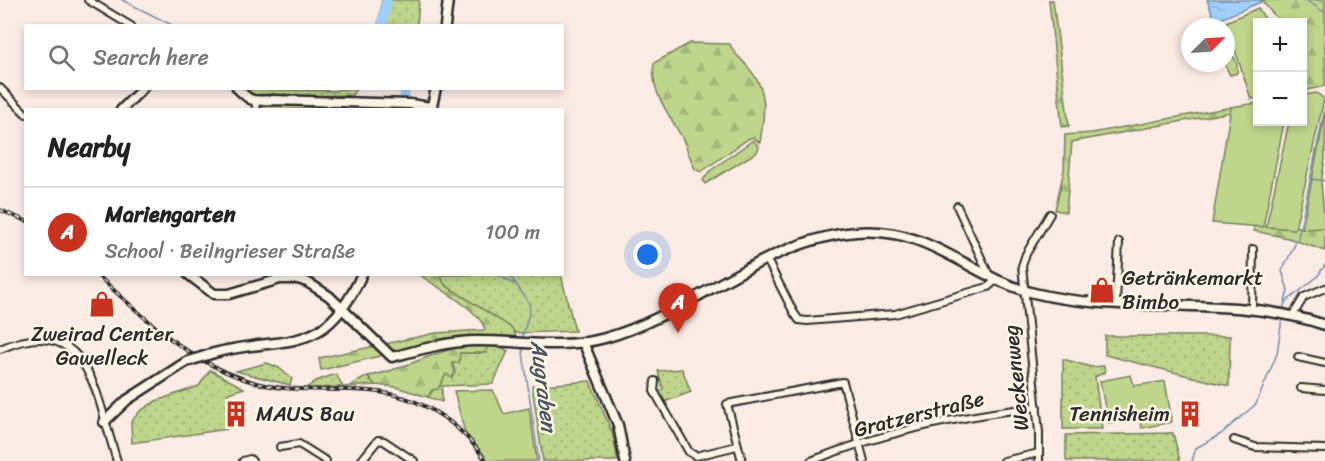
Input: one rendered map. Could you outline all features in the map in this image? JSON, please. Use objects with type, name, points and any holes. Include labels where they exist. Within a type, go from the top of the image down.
[{"type":"main road","points":[[445,24],[448,0]]},
{"type":"main road","points":[[123,108],[141,90]]},
{"type":"main road","points":[[239,90],[256,106],[406,104],[431,108],[435,93]]},
{"type":"main road","points":[[190,276],[208,291],[221,295],[272,281],[298,279],[321,290],[392,357],[446,343],[583,342],[609,337],[646,322],[767,260],[827,237],[878,232],[917,239],[935,246],[993,278],[1026,291],[1068,299],[1277,312],[1325,325]]},
{"type":"main road","points":[[104,422],[127,400],[186,362],[214,353],[279,344],[308,337],[343,310],[361,276]]},
{"type":"main road","points":[[583,342],[618,425],[625,461]]},
{"type":"street","points":[[88,0],[128,24]]},
{"type":"street","points":[[0,88],[24,112]]},
{"type":"street","points":[[767,260],[799,320],[895,314],[988,286],[993,278],[957,206]]},
{"type":"street","name":"Weckenweg","points":[[1039,461],[1037,406],[1022,266],[1026,254],[1050,214]]},
{"type":"street","points":[[1116,302],[1119,242]]},
{"type":"street","points":[[1252,310],[1253,249]]},
{"type":"street","points":[[1290,314],[1304,297],[1325,288]]},
{"type":"street","points":[[0,350],[38,340],[59,342],[70,347],[85,364],[117,461]]},
{"type":"street","points":[[1298,357],[1325,363]]},
{"type":"street","points":[[655,381],[654,391],[689,452],[696,456],[737,446]]},
{"type":"street","points":[[742,461],[727,404],[843,382],[864,461]]},
{"type":"street","points":[[1301,388],[1325,390]]},
{"type":"street","name":"Gratzerstraße","points":[[811,461],[860,444],[944,420],[1037,406]]},
{"type":"street","points":[[361,461],[378,440],[384,441],[414,461]]},
{"type":"street","points":[[1234,440],[1255,447],[1325,449]]},
{"type":"street","points":[[280,447],[299,444],[326,461]]},
{"type":"street","points":[[1004,461],[1039,453]]},
{"type":"street","points":[[243,461],[252,460]]},
{"type":"green space","points":[[382,0],[419,0],[417,24],[378,24]]},
{"type":"green space","points":[[1049,0],[1053,0],[1069,126],[1062,127]]},
{"type":"green space","points":[[1261,0],[1325,0],[1325,86],[1307,90],[1307,18],[1277,18]]},
{"type":"green space","points":[[1258,8],[1264,18],[1253,18],[1253,99],[1251,99],[1235,50],[1235,18]]},
{"type":"green space","points":[[690,43],[730,44],[754,75],[764,103],[760,143],[753,137],[748,139],[701,172],[695,169],[682,138],[657,92],[653,73],[654,63]]},
{"type":"green space","points":[[1235,59],[1237,73],[1230,75],[1228,72],[1235,72]]},
{"type":"green space","points":[[245,90],[355,90],[352,95],[256,97]]},
{"type":"green space","points":[[1317,93],[1324,99],[1295,229],[1266,227],[1288,126],[1307,126],[1307,94]]},
{"type":"green space","points":[[265,104],[327,108],[262,108]]},
{"type":"green space","points":[[1253,104],[1253,126],[1283,126],[1263,227],[1212,223],[1231,107]]},
{"type":"green space","points":[[1231,107],[1232,112],[1072,142],[1066,212],[1055,210],[1064,170],[1065,135],[1092,133]]},
{"type":"green space","points":[[1325,114],[1325,159],[1321,182],[1325,228],[1302,229]]},
{"type":"green space","points":[[753,140],[759,147],[757,152],[705,184],[703,180],[710,171]]},
{"type":"green space","points":[[1254,226],[1325,228],[1325,251],[1288,238],[1254,231]]},
{"type":"green space","points":[[421,276],[440,276],[445,285],[512,328],[516,336],[514,339],[451,339],[321,370],[319,358],[436,333],[485,330],[482,322],[457,300]]},
{"type":"green space","points":[[440,276],[561,276],[575,331],[516,333],[445,285]]},
{"type":"green space","points":[[1105,336],[1230,336],[1229,386],[1105,355]]},
{"type":"green space","points":[[470,346],[489,346],[487,353],[460,353],[459,363],[452,363],[455,372],[452,378],[446,374],[438,389],[432,390],[428,397],[396,387],[375,385],[368,376],[394,370],[444,351]]},
{"type":"green space","points":[[489,346],[508,351],[493,384],[442,386],[442,402],[428,397],[460,353],[486,353]]},
{"type":"green space","points":[[1063,359],[1091,367],[1104,366],[1105,372],[1095,377],[1102,429],[1063,429]]},
{"type":"green space","points":[[267,363],[279,368],[292,379],[290,385],[236,371]]},
{"type":"green space","points":[[682,369],[691,392],[664,402],[659,392],[663,389],[658,371]]},
{"type":"green space","points":[[210,370],[244,388],[228,393],[227,429],[132,443],[131,422],[140,411],[156,401],[199,386]]},
{"type":"green space","points":[[336,374],[343,387],[305,389],[316,381]]},
{"type":"green space","points":[[1131,375],[1134,386],[1165,381],[1172,422],[1142,428],[1139,417],[1108,423],[1100,381]]},
{"type":"green space","points":[[368,376],[375,385],[349,386]]},
{"type":"green space","points":[[590,381],[612,432],[618,461],[543,461],[532,386]]},
{"type":"green space","points":[[493,390],[504,414],[529,408],[537,461],[489,461],[465,433],[454,391]]},
{"type":"green space","points":[[1173,433],[1180,461],[1066,461],[1066,435]]},
{"type":"water","points":[[1207,0],[1261,0],[1261,2],[1223,18],[1214,18]]},
{"type":"waterway","points":[[122,0],[170,24]]},
{"type":"waterway","name":"Augraben","points":[[382,24],[387,0]]},
{"type":"waterway","name":"Augraben","points":[[382,24],[387,0]]},
{"type":"waterway","points":[[1306,0],[1325,13]]},
{"type":"waterway","name":"Augraben","points":[[404,90],[406,100]]},
{"type":"waterway","name":"Augraben","points":[[404,90],[405,96]]},
{"type":"waterway","points":[[1283,310],[1288,290],[1282,271],[1298,238],[1325,108]]},
{"type":"waterway","points":[[1311,179],[1325,181]]},
{"type":"waterway","points":[[1286,302],[1317,277],[1325,265]]},
{"type":"waterway","name":"Augraben","points":[[500,276],[514,284]]},
{"type":"waterway","name":"Augraben","points":[[510,276],[529,303],[530,310],[522,339]]},
{"type":"waterway","points":[[1192,461],[1196,448],[1221,434],[1256,404],[1277,354],[1282,318]]},
{"type":"waterway","name":"Augraben","points":[[522,346],[539,461]]},
{"type":"railway","points":[[0,210],[24,220]]},
{"type":"railway","points":[[98,276],[147,320],[183,348],[222,370],[244,379],[276,387],[370,391],[405,398],[421,404],[450,422],[486,461]]},
{"type":"place","name":"Getränkemarkt Bimbo","points":[[1102,290]]},
{"type":"place","name":"Zweirad Center Gawelleck","points":[[102,304]]},
{"type":"place","name":"Mariengarten","points":[[678,333]]},
{"type":"place","name":"MAUS Bau","points":[[236,414]]},
{"type":"place","name":"Tennisheim","points":[[1190,414]]}]
